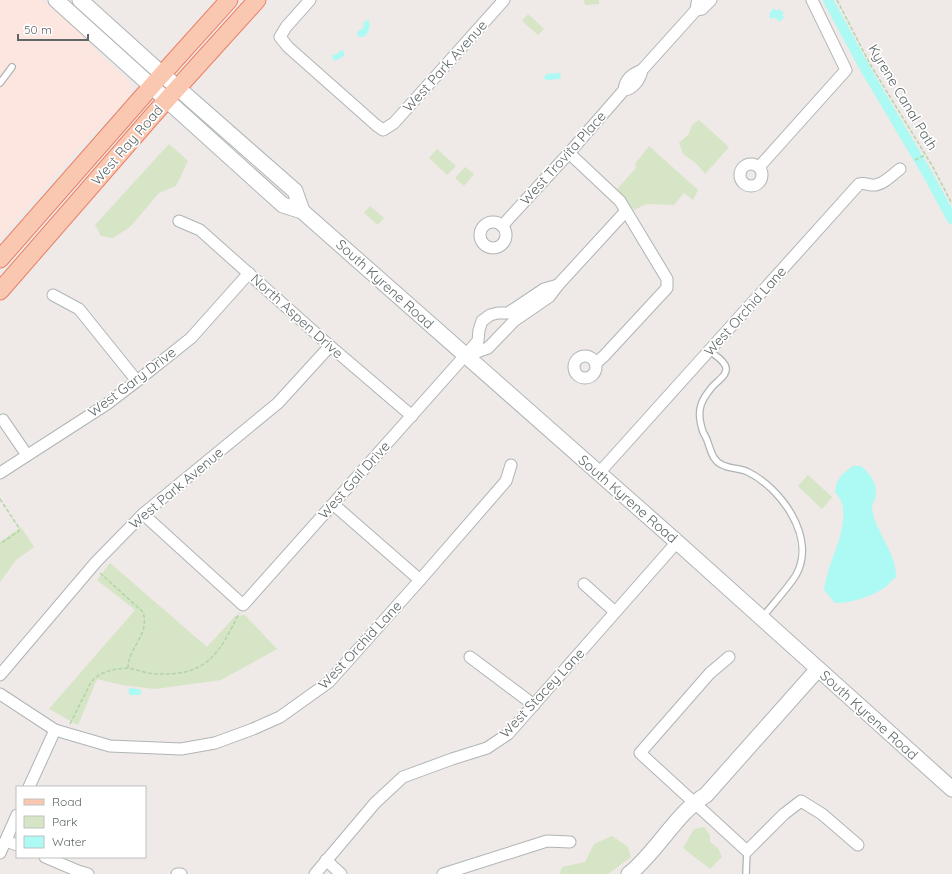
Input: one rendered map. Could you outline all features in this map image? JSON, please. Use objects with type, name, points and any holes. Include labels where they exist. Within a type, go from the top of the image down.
[{"type":"main road","points":[[56,0],[156,80]]},
{"type":"main road","points":[[80,0],[156,80]]},
{"type":"main road","name":"West Ray Road","points":[[0,259],[156,80],[229,0]]},
{"type":"main road","name":"West Ray Road","points":[[0,291],[166,101],[257,0]]},
{"type":"main road","name":"South Kyrene Road","points":[[156,80],[178,88],[295,191],[302,211]]},
{"type":"main road","name":"South Kyrene Road","points":[[156,80],[166,101],[283,205],[302,211],[677,542],[952,789]]},
{"type":"main road","points":[[633,873],[694,802],[706,795],[748,740],[815,666]]},
{"type":"street","name":"West Park Avenue","points":[[310,0],[286,27],[280,37],[288,47],[376,125],[384,130],[394,123],[504,0]]},
{"type":"street","name":"West Trovita Place","points":[[502,226],[624,90],[625,83],[634,73],[642,70],[698,5],[702,9],[710,0]]},
{"type":"street","points":[[759,167],[846,70],[812,0]]},
{"type":"street","points":[[569,153],[616,196],[667,279],[667,288],[596,363]]},
{"type":"street","name":"West Orchid Lane","points":[[599,473],[859,184],[862,182],[874,186],[880,184],[900,169]]},
{"type":"street","name":"West Gail Drive","points":[[465,356],[488,348],[511,317],[549,297],[558,284],[626,211]]},
{"type":"street","name":"North Aspen Drive","points":[[179,221],[200,230],[330,346],[412,416]]},
{"type":"street","name":"West Gary Drive","points":[[0,473],[107,404],[191,338],[249,273]]},
{"type":"street","points":[[53,295],[79,309],[137,381]]},
{"type":"street","name":"West Gail Drive","points":[[244,605],[478,341],[482,321],[490,315],[498,313],[511,317]]},
{"type":"street","name":"West Park Avenue","points":[[0,675],[92,567],[143,514],[278,403],[330,346]]},
{"type":"street","points":[[3,420],[27,455]]},
{"type":"street","name":"West Orchid Lane","points":[[0,694],[55,730],[110,746],[181,749],[215,743],[280,717],[329,682],[506,481],[512,465]]},
{"type":"street","points":[[333,504],[420,580]]},
{"type":"street","points":[[143,514],[244,605]]},
{"type":"street","name":"West Stacey Lane","points":[[315,874],[375,802],[403,776],[487,748],[508,734],[677,542]]},
{"type":"street","points":[[584,584],[615,612]]},
{"type":"street","points":[[470,657],[534,705]]},
{"type":"street","points":[[729,657],[710,673],[640,753],[747,851],[784,814],[801,801],[822,814],[858,845]]},
{"type":"street","points":[[29,786],[55,730]]},
{"type":"street","points":[[0,853],[16,817]]},
{"type":"street","points":[[6,841],[16,845]]},
{"type":"street","points":[[443,874],[465,871],[547,841],[570,842]]},
{"type":"street","points":[[47,858],[88,874]]},
{"type":"street","points":[[326,860],[341,874]]},
{"type":"lane","points":[[0,83],[12,67]]},
{"type":"lane","points":[[709,350],[725,365],[726,370],[723,376],[705,397],[701,405],[699,416],[712,456],[724,466],[748,471],[760,479],[774,492],[792,514],[802,540],[803,553],[796,574],[762,618]]},
{"type":"lane","points":[[746,874],[747,851]]},
{"type":"path","name":"Kyrene Canal Path","points":[[837,0],[870,64],[925,155],[952,204]]},
{"type":"path","points":[[916,160],[925,155]]},
{"type":"path","points":[[0,499],[19,528],[19,531],[0,544]]},
{"type":"path","points":[[92,567],[100,572],[143,612],[146,620],[141,637],[130,656],[128,668]]},
{"type":"path","points":[[66,733],[70,722],[91,682],[102,673],[109,670],[128,668],[157,674],[183,673],[193,670],[213,658],[221,648],[244,605]]},
{"type":"shaded area","points":[[0,0],[42,0],[62,13],[98,53],[128,80],[132,88],[128,98],[81,146],[0,239]]},
{"type":"green space","points":[[584,0],[599,0],[599,4],[585,5]]},
{"type":"green space","points":[[528,14],[544,29],[538,35],[522,21]]},
{"type":"green space","points":[[699,120],[729,147],[705,174],[697,164],[683,154],[679,143],[689,134],[692,125]]},
{"type":"green space","points":[[169,144],[188,161],[176,186],[159,193],[130,227],[113,238],[101,236],[95,225]]},
{"type":"green space","points":[[649,146],[698,190],[693,200],[684,193],[674,205],[646,204],[634,210],[617,189],[636,168],[635,164]]},
{"type":"green space","points":[[437,149],[456,166],[447,175],[429,158]]},
{"type":"green space","points":[[465,167],[474,174],[464,186],[455,178]]},
{"type":"green space","points":[[370,206],[384,218],[378,225],[364,213]]},
{"type":"green space","points":[[808,475],[832,497],[822,509],[798,486]]},
{"type":"green space","points":[[21,527],[34,547],[16,560],[0,582],[0,542]]},
{"type":"green space","points":[[110,563],[207,647],[235,616],[245,615],[277,649],[221,680],[155,689],[122,685],[97,679],[78,725],[49,709],[135,610],[97,580]]},
{"type":"green space","points":[[704,827],[710,835],[710,842],[718,848],[722,857],[710,869],[683,848],[694,829]]},
{"type":"green space","points":[[612,836],[628,847],[631,857],[608,874],[560,874],[562,867],[585,862],[594,844]]},
{"type":"water","points":[[774,8],[777,11],[779,9],[784,13],[782,15],[784,17],[780,22],[774,17],[772,19],[769,17],[769,14]]},
{"type":"water","points":[[366,20],[369,21],[369,30],[364,37],[359,37],[357,32],[363,28]]},
{"type":"water","points":[[341,50],[344,52],[344,56],[335,61],[332,58],[333,55],[337,54]]},
{"type":"water","points":[[560,73],[560,79],[546,80],[544,78],[546,74]]},
{"type":"water","points":[[853,466],[861,466],[868,472],[875,484],[876,493],[872,504],[873,515],[893,559],[896,577],[884,588],[873,594],[854,601],[835,603],[824,590],[829,567],[837,547],[843,521],[843,506],[835,491],[837,483],[841,477]]},
{"type":"water","points":[[130,688],[139,689],[142,692],[139,695],[130,695],[128,691]]},
{"type":"waterway","points":[[828,0],[867,72],[928,175],[952,219]]}]
